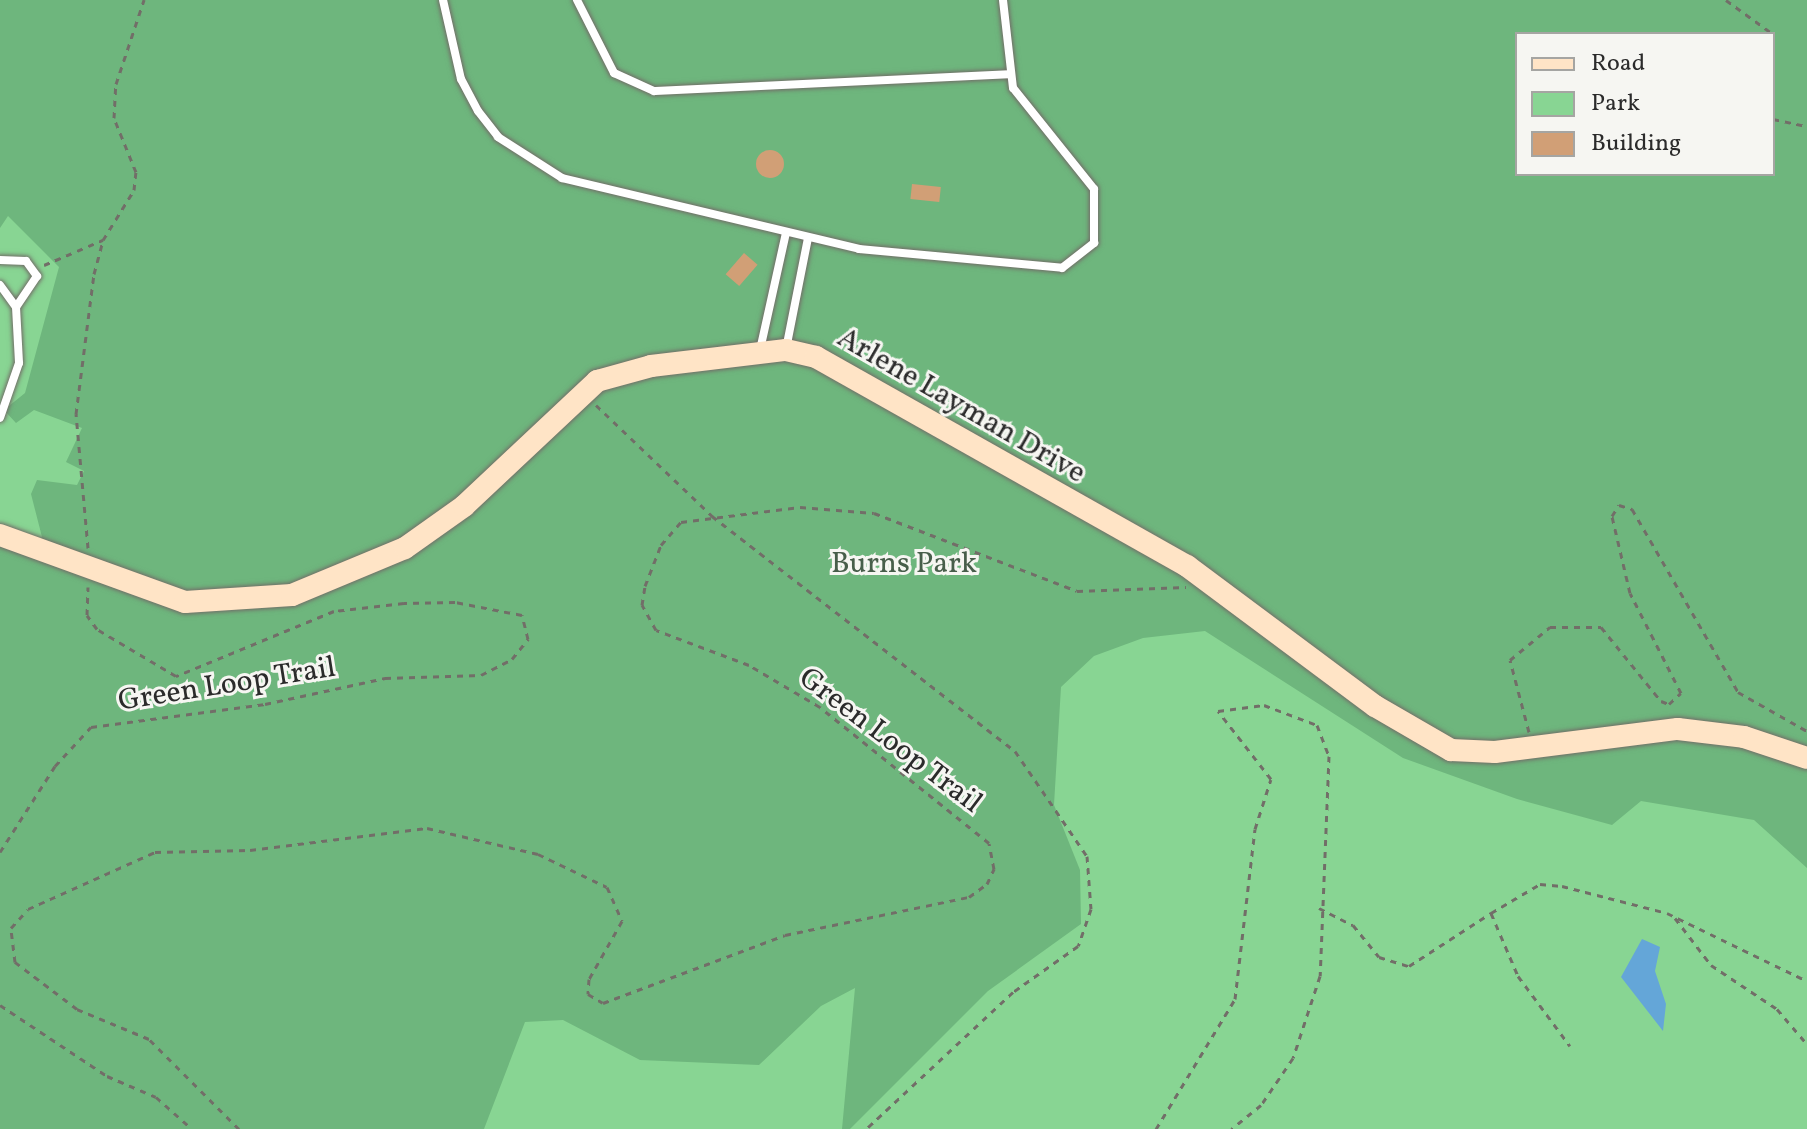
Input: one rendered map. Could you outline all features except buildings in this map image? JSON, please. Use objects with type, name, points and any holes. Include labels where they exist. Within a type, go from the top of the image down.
[{"type":"street","name":"Arlene Layman Drive","points":[[0,535],[90,573],[209,604],[327,585],[394,554],[464,506],[583,390],[651,366],[786,350],[816,357],[1221,588],[1340,682],[1451,750],[1495,752],[1678,729],[1744,737],[1807,758]]},
{"type":"lane","points":[[443,0],[461,79],[478,111],[528,160],[627,199],[808,238],[1062,268],[1085,255],[1098,215],[1094,189],[1010,74],[1003,0]]},
{"type":"lane","points":[[577,0],[614,73],[654,91],[1010,74]]},
{"type":"lane","points":[[759,352],[786,233]]},
{"type":"lane","points":[[786,350],[808,238]]},
{"type":"lane","points":[[0,260],[36,269],[35,282],[16,307]]},
{"type":"lane","points":[[0,285],[16,307],[19,363],[0,418]]},
{"type":"path","name":"Green Loop Trail","points":[[0,852],[55,766],[91,727],[265,704],[385,678],[481,675],[512,659],[528,639],[522,615],[455,602],[404,603],[334,611],[176,676],[97,629],[87,615],[90,573],[76,414],[103,240],[134,190],[115,107],[144,0]]},
{"type":"path","points":[[1726,0],[1770,32]]},
{"type":"path","points":[[1775,119],[1807,126]]},
{"type":"path","points":[[36,269],[103,240]]},
{"type":"path","points":[[583,390],[621,435],[712,516],[1015,751],[1087,856],[1091,909],[1078,946],[1013,992],[866,1129]]},
{"type":"path","points":[[1520,740],[1529,725],[1510,660],[1550,627],[1601,627],[1661,701],[1679,698],[1630,593],[1612,516],[1619,505],[1632,509],[1738,692],[1807,731]]},
{"type":"path","name":"Green Loop Trail","points":[[239,1129],[167,1052],[77,1009],[15,962],[11,928],[28,909],[155,852],[250,850],[427,828],[538,854],[607,887],[622,921],[589,979],[588,994],[603,1003],[785,935],[969,897],[987,884],[994,869],[989,843],[820,707],[749,665],[656,630],[645,617],[645,586],[668,532],[712,516],[800,507],[874,513],[1077,591],[1221,588]]},
{"type":"path","points":[[1156,1129],[1171,1094],[1222,1031],[1243,964],[1255,829],[1271,779],[1221,720],[1221,708],[1279,708],[1320,728],[1333,788],[1319,908],[1320,976],[1302,1039],[1273,1089],[1231,1129]]},
{"type":"path","points":[[1319,908],[1353,925],[1379,957],[1409,966],[1491,913],[1547,884],[1674,916],[1807,981]]},
{"type":"path","points":[[1491,913],[1518,976],[1570,1046]]},
{"type":"path","points":[[1674,916],[1711,965],[1777,1009],[1807,1044]]},
{"type":"path","points":[[0,1005],[107,1076],[156,1097],[192,1129]]},
{"type":"green space","name":"Burns Park","points":[[0,0],[1807,0],[1807,1129],[0,1129]]},
{"type":"green space","name":"Burns Park","points":[[0,0],[1807,0],[1807,868],[1754,820],[1641,801],[1612,825],[1517,799],[1403,758],[1205,631],[1143,638],[1094,656],[1061,687],[1054,805],[1080,870],[1081,924],[988,991],[850,1129],[842,1129],[855,988],[821,1006],[759,1065],[640,1060],[563,1020],[525,1022],[484,1129],[0,1129],[0,535],[29,547],[42,537],[31,494],[37,480],[77,485],[84,471],[66,462],[82,428],[34,410],[16,423],[4,410],[25,393],[59,267],[8,216],[0,228]]},
{"type":"water","points":[[1642,939],[1660,947],[1655,971],[1666,1004],[1663,1031],[1621,977]]}]
